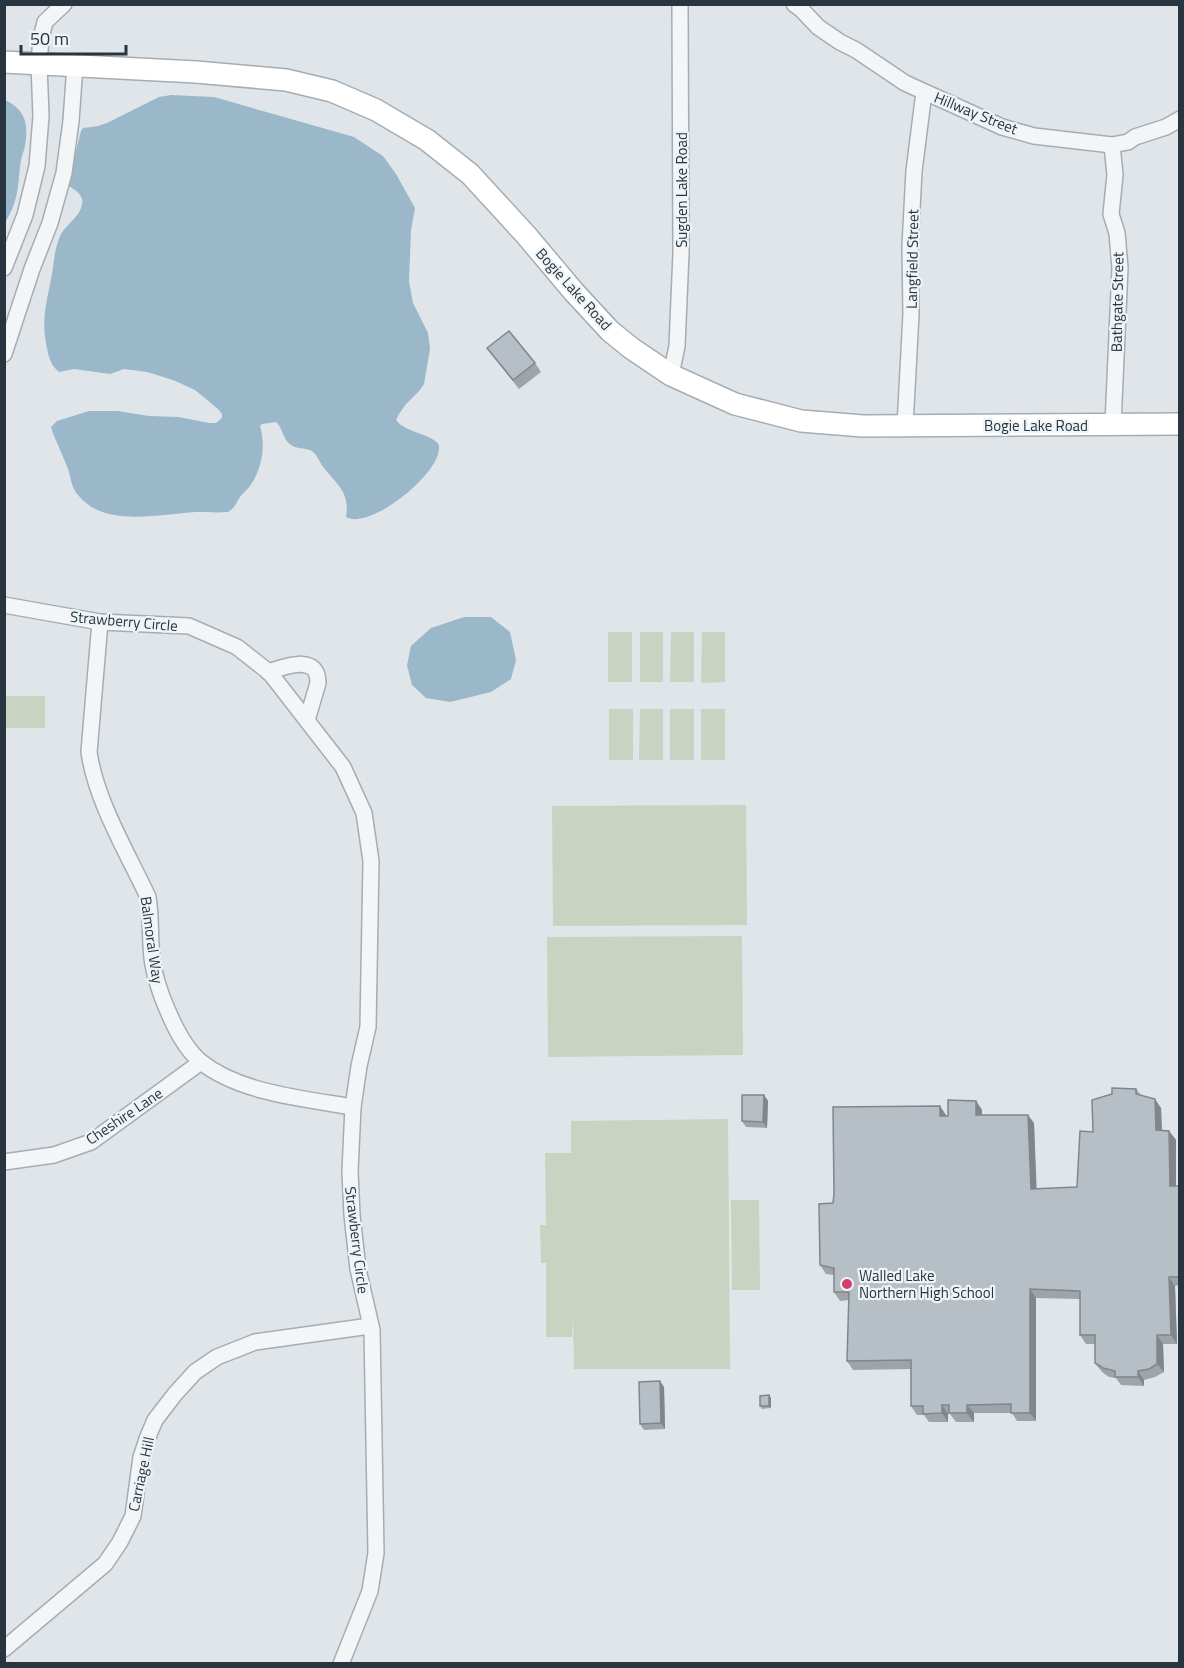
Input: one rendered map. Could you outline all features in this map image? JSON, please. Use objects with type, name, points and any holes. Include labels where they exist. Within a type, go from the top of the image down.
[{"type":"main road","name":"Bogie Lake Road","points":[[4,62],[195,72],[286,80],[332,91],[376,110],[427,140],[470,174],[610,331],[671,375],[735,404],[801,421],[863,426],[1179,424]]},
{"type":"street","points":[[32,269],[6,264],[25,215],[37,166],[41,116],[39,64],[41,38],[45,22],[64,4]]},
{"type":"street","name":"Sugden Lake Road","points":[[671,375],[677,346],[681,252],[681,4]]},
{"type":"street","name":"Hillway Street","points":[[794,4],[818,27],[905,83],[1012,130],[1034,136],[1112,145],[1128,142],[1135,137],[1166,127],[1179,119]]},
{"type":"street","points":[[4,354],[50,222],[64,172],[75,65]]},
{"type":"street","name":"Langfield Street","points":[[905,426],[912,314],[910,246],[914,171],[924,92]]},
{"type":"street","name":"Bathgate Street","points":[[1112,145],[1115,175],[1111,214],[1117,233],[1120,268],[1113,424]]},
{"type":"street","name":"Strawberry Circle","points":[[4,605],[100,622],[189,626],[237,647],[268,672],[343,767],[364,813],[371,861],[368,1027],[353,1107],[350,1139],[350,1202],[358,1269],[372,1330],[376,1553],[370,1591],[340,1664]]},
{"type":"street","name":"Balmoral Way","points":[[100,622],[90,759],[100,796],[148,897],[153,964],[159,989],[177,1032],[201,1062],[220,1075],[247,1086],[353,1107]]},
{"type":"street","points":[[268,672],[293,665],[311,666],[318,677],[318,683],[307,720]]},
{"type":"street","name":"Cheshire Lane","points":[[4,1162],[54,1155],[91,1142],[201,1062]]},
{"type":"street","name":"Carriage Hill","points":[[4,1649],[105,1564],[120,1542],[133,1516],[141,1457],[155,1420],[174,1394],[195,1372],[217,1357],[255,1342],[370,1326]]},
{"type":"green space","points":[[608,632],[632,632],[632,682],[608,682]]},
{"type":"green space","points":[[640,632],[663,632],[663,682],[640,682]]},
{"type":"green space","points":[[671,632],[694,632],[694,682],[670,682]]},
{"type":"green space","points":[[702,632],[725,632],[725,682],[701,683]]},
{"type":"green space","points":[[5,696],[45,696],[45,728],[5,728]]},
{"type":"green space","points":[[609,709],[633,709],[633,760],[609,760]]},
{"type":"green space","points":[[640,709],[663,709],[663,760],[639,760]]},
{"type":"green space","points":[[670,709],[694,709],[694,760],[670,760]]},
{"type":"green space","points":[[701,709],[725,709],[725,760],[701,760]]},
{"type":"green space","points":[[746,805],[747,925],[553,926],[552,806]]},
{"type":"green space","points":[[742,936],[743,1055],[548,1057],[547,937]]},
{"type":"green space","points":[[728,1119],[730,1369],[574,1369],[573,1317],[572,1337],[546,1337],[546,1263],[541,1263],[540,1225],[546,1225],[545,1153],[571,1153],[571,1121]]},
{"type":"green space","points":[[731,1200],[759,1200],[760,1290],[732,1290]]},
{"type":"water","points":[[171,95],[214,97],[354,137],[383,156],[415,208],[411,230],[409,281],[413,303],[428,333],[430,349],[424,384],[406,404],[396,420],[406,428],[433,439],[439,446],[437,457],[417,484],[402,497],[371,516],[357,519],[346,517],[347,508],[344,495],[316,455],[308,449],[288,443],[276,422],[260,426],[263,449],[260,465],[250,486],[228,512],[133,517],[117,515],[102,512],[89,505],[74,489],[51,427],[57,421],[89,411],[118,411],[149,416],[179,417],[209,423],[216,423],[222,418],[218,409],[195,390],[147,372],[124,369],[110,374],[74,369],[59,372],[51,362],[45,339],[45,314],[57,245],[61,234],[79,212],[82,204],[80,195],[69,186],[68,182],[81,131],[83,128],[107,123],[159,97]]},
{"type":"water","points":[[5,100],[21,113],[26,124],[26,131],[16,199],[5,223]]},
{"type":"water","points":[[464,617],[491,617],[510,632],[516,660],[511,679],[491,692],[450,702],[426,698],[412,685],[407,665],[411,646],[431,628]]},
{"type":"building","points":[[509,331],[535,363],[513,380],[487,348]]},
{"type":"building","points":[[1112,1088],[1136,1089],[1136,1094],[1155,1099],[1156,1130],[1169,1131],[1170,1186],[1179,1186],[1179,1277],[1169,1277],[1171,1335],[1157,1335],[1157,1364],[1149,1369],[1138,1371],[1138,1377],[1115,1377],[1115,1371],[1095,1363],[1095,1335],[1080,1335],[1080,1291],[1030,1289],[1030,1413],[1011,1413],[1011,1404],[967,1405],[967,1413],[949,1413],[949,1405],[942,1405],[942,1413],[923,1414],[923,1406],[911,1406],[911,1360],[847,1361],[849,1292],[834,1292],[834,1268],[820,1265],[819,1204],[833,1203],[834,1194],[833,1107],[940,1106],[940,1116],[948,1116],[948,1100],[976,1101],[976,1115],[1028,1115],[1031,1189],[1077,1187],[1080,1131],[1093,1132],[1092,1100],[1112,1094]]},
{"type":"building","points":[[742,1095],[764,1095],[763,1122],[742,1121]]},
{"type":"building","points":[[660,1381],[661,1423],[640,1424],[639,1382]]},
{"type":"building","points":[[769,1395],[769,1406],[760,1406],[760,1396]]},
{"type":"place","name":"Walled Lake Northern High School","points":[[847,1284]]}]
